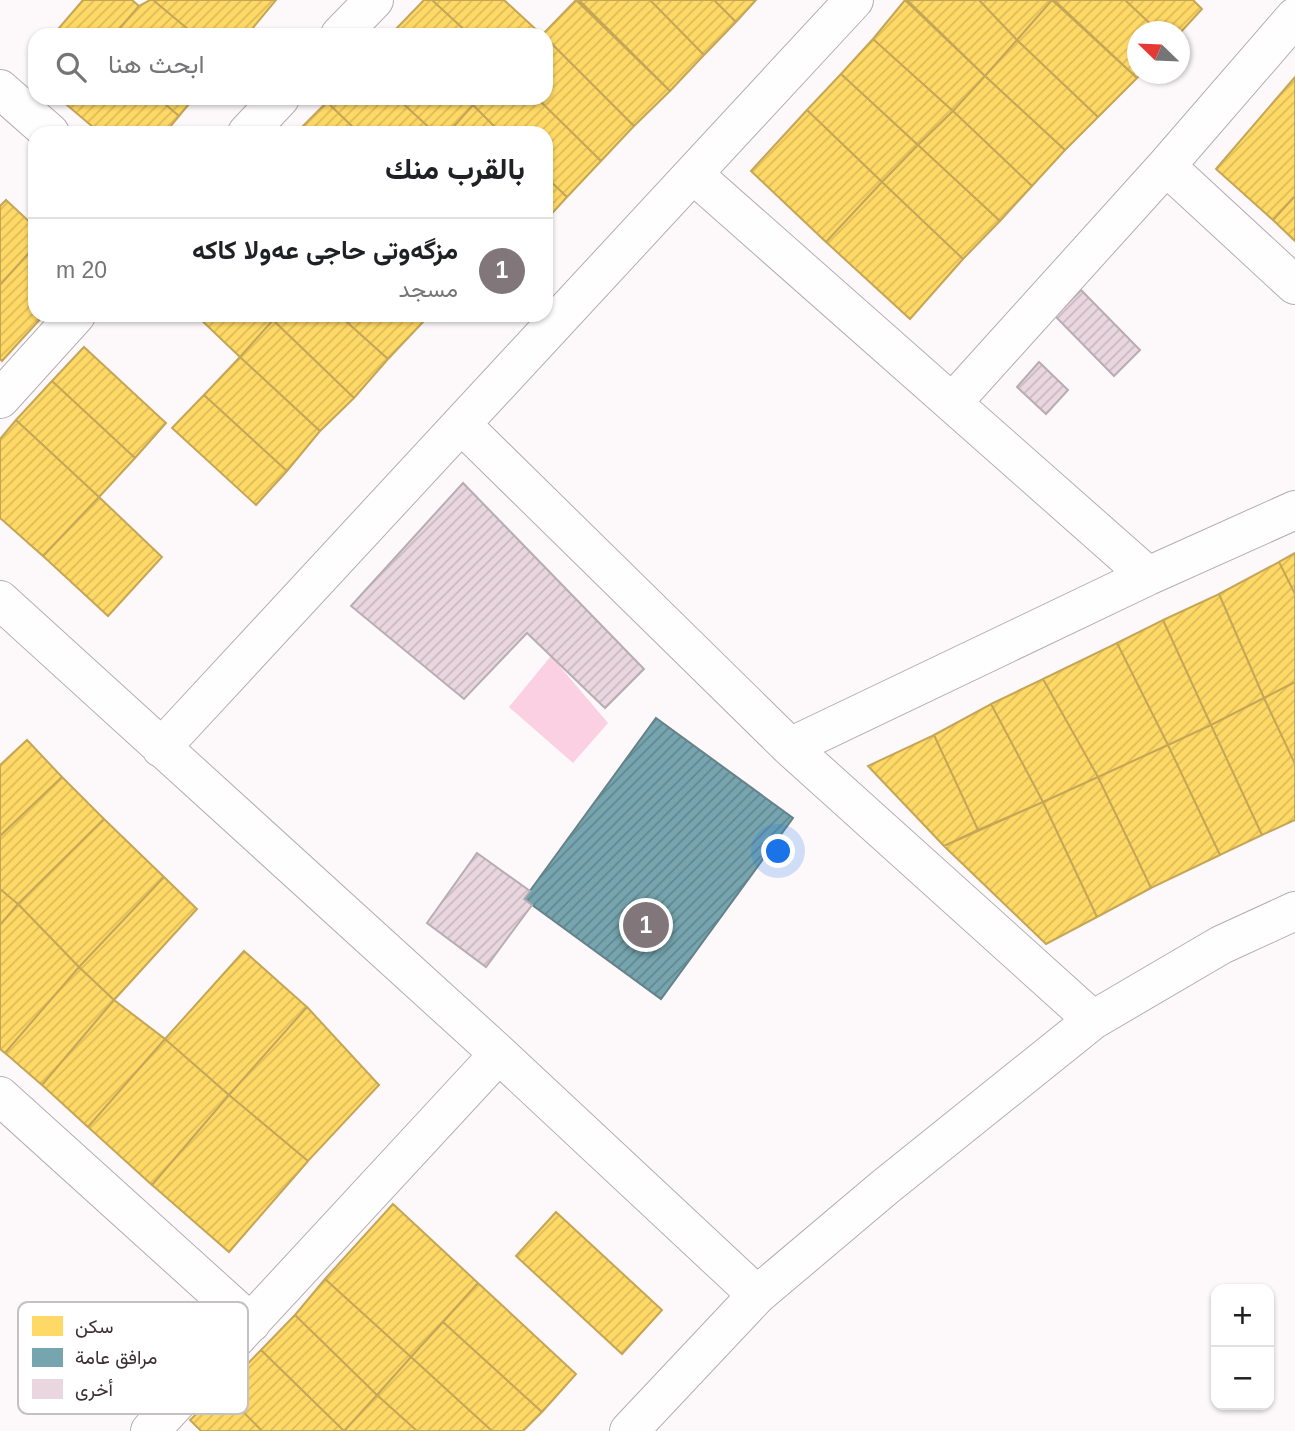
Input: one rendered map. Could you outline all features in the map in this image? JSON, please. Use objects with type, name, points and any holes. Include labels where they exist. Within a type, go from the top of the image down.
[{"type":"street","points":[[347,28],[374,0]]},
{"type":"street","points":[[161,748],[854,0]]},
{"type":"street","points":[[952,403],[1166,166],[1295,17]]},
{"type":"street","points":[[0,89],[42,126]]},
{"type":"street","points":[[254,126],[273,105]]},
{"type":"street","points":[[1166,166],[1295,285]]},
{"type":"street","points":[[693,174],[1147,576]]},
{"type":"street","points":[[0,399],[70,322]]},
{"type":"street","points":[[461,424],[790,747],[1093,1020]]},
{"type":"street","points":[[790,747],[1147,576],[1295,510]]},
{"type":"street","points":[[0,600],[499,1054],[757,1295]]},
{"type":"street","points":[[629,1431],[757,1295],[895,1179],[1093,1020],[1221,946],[1295,911]]},
{"type":"street","points":[[248,1325],[499,1054]]},
{"type":"street","points":[[0,1096],[229,1302]]},
{"type":"street","points":[[248,1319],[251,1322]]},
{"type":"street","points":[[150,1431],[166,1414]]},
{"type":"shaded area","points":[[551,656],[608,723],[573,763],[509,707]]},
{"type":"building: سكن","points":[[83,0],[132,0],[139,6],[120,28],[59,28]]},
{"type":"building: سكن","points":[[153,0],[187,28],[120,28],[139,6]]},
{"type":"building: سكن","points":[[153,0],[276,0],[253,28],[187,28]]},
{"type":"building: سكن","points":[[424,0],[432,0],[462,28],[397,28]]},
{"type":"building: سكن","points":[[432,0],[504,0],[534,28],[462,28]]},
{"type":"building: سكن","points":[[576,0],[670,91],[634,126],[553,45],[553,28],[549,28]]},
{"type":"building: سكن","points":[[579,0],[650,0],[704,55],[670,91]]},
{"type":"building: سكن","points":[[650,0],[714,0],[736,22],[704,55]]},
{"type":"building: سكن","points":[[714,0],[756,0],[736,22]]},
{"type":"building: سكن","points":[[905,0],[985,76],[953,111],[873,39]]},
{"type":"building: سكن","points":[[907,0],[979,0],[1017,40],[985,76]]},
{"type":"building: سكن","points":[[979,0],[1052,0],[1017,40]]},
{"type":"building: سكن","points":[[1052,0],[1127,69],[1127,84],[1131,84],[1098,117],[1017,40]]},
{"type":"building: سكن","points":[[1054,0],[1125,0],[1147,21],[1127,21],[1127,69]]},
{"type":"building: سكن","points":[[1125,0],[1193,0],[1202,9],[1190,22],[1147,21]]},
{"type":"building: سكن","points":[[873,39],[953,111],[918,145],[841,74]]},
{"type":"building: سكن","points":[[1017,40],[1098,117],[1065,150],[985,76]]},
{"type":"building: سكن","points":[[553,45],[634,126],[601,161],[544,105],[553,105]]},
{"type":"building: سكن","points":[[841,74],[918,145],[882,182],[807,110]]},
{"type":"building: سكن","points":[[985,76],[1065,150],[1032,186],[953,111]]},
{"type":"building: سكن","points":[[1295,77],[1295,196],[1273,220],[1216,169]]},
{"type":"building: سكن","points":[[67,105],[166,105],[179,116],[171,126],[92,126]]},
{"type":"building: سكن","points":[[166,105],[188,105],[179,116]]},
{"type":"building: سكن","points":[[324,105],[330,105],[352,126],[303,126]]},
{"type":"building: سكن","points":[[330,105],[405,105],[427,126],[352,126]]},
{"type":"building: سكن","points":[[405,105],[473,105],[454,126],[427,126]]},
{"type":"building: سكن","points":[[473,105],[544,105],[601,161],[567,197],[553,184],[553,126],[494,126]]},
{"type":"building: سكن","points":[[473,105],[494,126],[454,126]]},
{"type":"building: سكن","points":[[807,110],[882,182],[826,242],[751,171]]},
{"type":"building: سكن","points":[[953,111],[1032,186],[1000,221],[918,145]]},
{"type":"building: سكن","points":[[918,145],[1000,221],[963,259],[882,182]]},
{"type":"building: سكن","points":[[882,182],[963,259],[910,319],[826,242]]},
{"type":"building: سكن","points":[[553,184],[567,197],[553,212]]},
{"type":"building: سكن","points":[[1295,196],[1295,241],[1273,220]]},
{"type":"building: سكن","points":[[6,200],[28,220],[28,254],[0,285],[0,206]]},
{"type":"building: سكن","points":[[28,254],[28,322],[38,322],[2,361],[0,359],[0,285]]},
{"type":"building: سكن","points":[[203,322],[271,322],[240,357]]},
{"type":"building: سكن","points":[[271,322],[275,322],[354,398],[320,431],[240,357]]},
{"type":"building: سكن","points":[[275,322],[347,322],[388,359],[354,398]]},
{"type":"building: سكن","points":[[347,322],[423,322],[388,359]]},
{"type":"building: سكن","points":[[84,347],[166,423],[135,458],[52,381]]},
{"type":"building: سكن","points":[[240,357],[320,431],[287,471],[204,395]]},
{"type":"building: سكن","points":[[52,381],[135,458],[99,497],[16,420]]},
{"type":"building: سكن","points":[[204,395],[287,471],[256,505],[172,428]]},
{"type":"building: سكن","points":[[16,420],[99,497],[43,556],[0,518],[0,439]]},
{"type":"building: سكن","points":[[99,497],[162,557],[108,616],[43,556]]},
{"type":"building: سكن","points":[[1295,553],[1295,594],[1279,562]]},
{"type":"building: سكن","points":[[1279,562],[1295,594],[1295,682],[1264,698],[1219,594]]},
{"type":"building: سكن","points":[[1219,594],[1264,698],[1211,725],[1163,620]]},
{"type":"building: سكن","points":[[1163,620],[1211,725],[1168,745],[1117,643]]},
{"type":"building: سكن","points":[[1117,643],[1168,745],[1098,777],[1043,679]]},
{"type":"building: سكن","points":[[1043,679],[1098,777],[1043,802],[991,704]]},
{"type":"building: سكن","points":[[1295,682],[1295,764],[1264,698]]},
{"type":"building: سكن","points":[[1264,698],[1295,764],[1295,820],[1262,835],[1211,725]]},
{"type":"building: سكن","points":[[991,704],[1043,802],[978,830],[934,735]]},
{"type":"building: سكن","points":[[1211,725],[1262,835],[1220,855],[1168,745]]},
{"type":"building: سكن","points":[[934,735],[978,830],[944,846],[868,766]]},
{"type":"building: سكن","points":[[27,740],[62,777],[0,836],[0,765]]},
{"type":"building: سكن","points":[[1168,745],[1220,855],[1151,888],[1098,777]]},
{"type":"building: سكن","points":[[62,777],[104,819],[18,904],[0,889],[0,836]]},
{"type":"building: سكن","points":[[1098,777],[1151,888],[1097,917],[1043,802]]},
{"type":"building: سكن","points":[[1043,802],[1097,917],[1046,944],[944,846]]},
{"type":"building: سكن","points":[[104,819],[164,877],[79,967],[18,904]]},
{"type":"building: سكن","points":[[164,877],[197,909],[114,1000],[79,967]]},
{"type":"building: سكن","points":[[0,889],[18,904],[0,925]]},
{"type":"building: سكن","points":[[18,904],[79,967],[5,1053],[0,1049],[0,925]]},
{"type":"building: سكن","points":[[244,951],[307,1007],[229,1095],[165,1039]]},
{"type":"building: سكن","points":[[79,967],[114,1000],[42,1085],[5,1053]]},
{"type":"building: سكن","points":[[114,1000],[165,1039],[88,1127],[42,1085]]},
{"type":"building: سكن","points":[[307,1007],[379,1085],[308,1161],[229,1095]]},
{"type":"building: سكن","points":[[165,1039],[229,1095],[152,1185],[88,1127]]},
{"type":"building: سكن","points":[[229,1095],[308,1161],[229,1252],[152,1185]]},
{"type":"building: سكن","points":[[393,1204],[478,1283],[411,1357],[325,1279]]},
{"type":"building: سكن","points":[[556,1212],[662,1310],[622,1354],[516,1256]]},
{"type":"building: سكن","points":[[325,1279],[411,1357],[377,1395],[295,1315]]},
{"type":"building: سكن","points":[[478,1283],[576,1374],[542,1412],[443,1322]]},
{"type":"building: سكن","points":[[295,1315],[377,1395],[344,1431],[261,1350]]},
{"type":"building: سكن","points":[[443,1322],[542,1412],[523,1431],[492,1431],[411,1357]]},
{"type":"building: سكن","points":[[261,1350],[344,1431],[262,1431],[245,1414],[248,1414],[248,1363]]},
{"type":"building: سكن","points":[[411,1357],[492,1431],[417,1431],[377,1395]]},
{"type":"building: سكن","points":[[377,1395],[417,1431],[344,1431]]},
{"type":"building: سكن","points":[[196,1414],[245,1414],[262,1431],[201,1431],[190,1420]]},
{"type":"building: مرافق عامة","points":[[656,718],[793,818],[661,999],[524,899]]},
{"type":"building: أخرى","points":[[1081,290],[1140,350],[1114,376],[1055,316]]},
{"type":"building: أخرى","points":[[1039,362],[1068,390],[1046,414],[1017,387]]},
{"type":"building: أخرى","points":[[463,483],[644,669],[605,708],[527,633],[464,699],[351,606]]},
{"type":"building: أخرى","points":[[477,853],[530,891],[524,899],[532,905],[486,967],[427,923]]},
{"type":"place","name":"مزگەوتی حاجی عەولا کاکە","points":[[646,925]]}]
